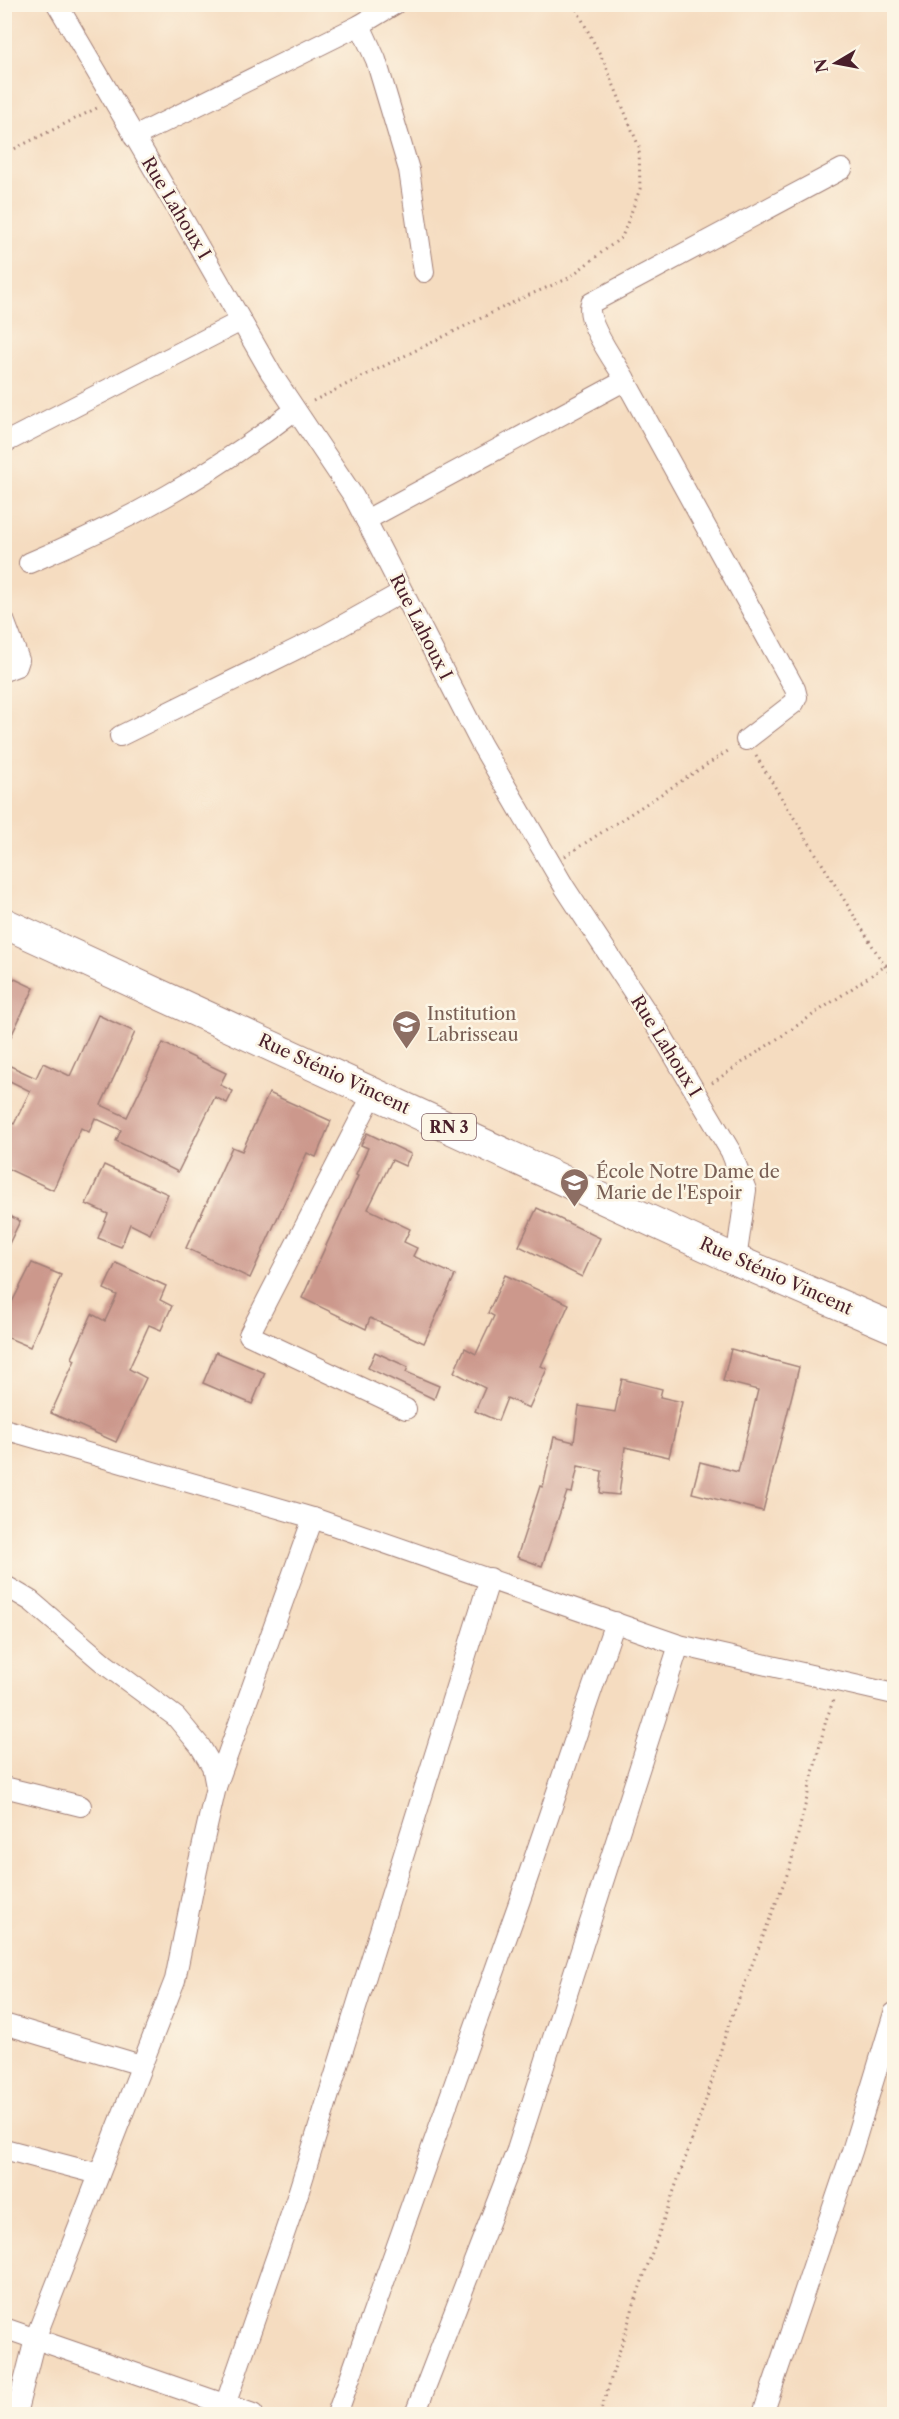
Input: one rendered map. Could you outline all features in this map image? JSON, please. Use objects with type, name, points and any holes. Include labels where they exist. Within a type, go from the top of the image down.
[{"type":"main road","name":"Rue Sténio Vincent","points":[[4,923],[736,1260],[894,1328]]},
{"type":"street","name":"Rue Lahoux I","points":[[57,4],[271,373],[354,497],[481,744],[551,865],[661,1034],[731,1152],[746,1190],[736,1260]]},
{"type":"street","points":[[134,137],[360,25],[395,4]]},
{"type":"street","points":[[360,25],[376,60],[409,170],[424,272]]},
{"type":"street","points":[[746,740],[794,703],[797,697],[795,689],[591,322],[589,308],[591,303],[842,169]]},
{"type":"street","points":[[4,442],[241,321]]},
{"type":"street","points":[[366,520],[625,380]]},
{"type":"street","points":[[29,563],[76,543],[160,501],[220,465],[295,410]]},
{"type":"street","points":[[120,736],[327,634],[402,592]]},
{"type":"street","points":[[4,620],[19,660],[16,666],[4,671]]},
{"type":"street","points":[[374,1092],[249,1335],[406,1409]]},
{"type":"street","points":[[4,1429],[313,1518],[679,1645],[894,1694]]},
{"type":"street","points":[[16,2415],[35,2339],[175,1980],[196,1870],[216,1787],[313,1518]]},
{"type":"street","points":[[224,2409],[297,2197],[490,1578]]},
{"type":"street","points":[[4,1585],[31,1601],[106,1665],[176,1717],[200,1746],[212,1766],[216,1787]]},
{"type":"street","points":[[338,2415],[521,1897],[615,1622]]},
{"type":"street","points":[[415,2415],[517,2150],[679,1645]]},
{"type":"street","points":[[4,1787],[81,1806]]},
{"type":"street","points":[[763,2415],[852,2151],[894,2013]]},
{"type":"street","points":[[4,2024],[141,2065]]},
{"type":"street","points":[[4,2149],[99,2174]]},
{"type":"street","points":[[4,2328],[224,2409],[253,2415]]},
{"type":"path","points":[[295,410],[522,298],[567,279],[622,237],[640,189],[639,147],[606,66],[574,4]]},
{"type":"path","points":[[4,154],[112,101]]},
{"type":"path","points":[[551,865],[746,740],[894,981]]},
{"type":"path","points":[[696,1094],[894,960]]},
{"type":"path","points":[[600,2415],[635,2301],[708,2094],[727,2029],[790,1867],[826,1720],[841,1682]]},
{"type":"building","points":[[4,974],[34,988],[4,1051]]},
{"type":"building","points":[[98,1015],[135,1032],[101,1105],[127,1117],[163,1043],[226,1073],[220,1085],[233,1091],[227,1103],[215,1097],[178,1172],[116,1141],[121,1130],[95,1118],[89,1132],[81,1128],[53,1190],[4,1167],[4,1119],[14,1124],[30,1091],[4,1078],[4,1063],[36,1078],[43,1063],[70,1076]]},
{"type":"building","points":[[269,1093],[331,1121],[316,1157],[307,1153],[250,1278],[186,1248],[232,1147],[242,1151]]},
{"type":"building","points":[[367,1133],[411,1154],[405,1166],[392,1160],[368,1209],[410,1229],[404,1242],[417,1248],[413,1256],[455,1275],[424,1343],[370,1318],[366,1329],[302,1298],[358,1176],[356,1175],[368,1148],[361,1145]]},
{"type":"building","points":[[104,1165],[168,1194],[150,1234],[130,1224],[121,1247],[98,1238],[108,1214],[86,1204]]},
{"type":"building","points":[[537,1208],[600,1238],[582,1277],[519,1246]]},
{"type":"building","points":[[4,1213],[20,1221],[4,1254]]},
{"type":"building","points":[[32,1263],[61,1275],[30,1347],[4,1336],[4,1318]]},
{"type":"building","points":[[116,1263],[166,1286],[160,1300],[172,1306],[161,1330],[149,1325],[129,1369],[146,1378],[116,1442],[51,1413],[75,1360],[72,1358],[92,1314],[105,1321],[117,1295],[104,1289]]},
{"type":"building","points":[[505,1275],[569,1304],[541,1366],[547,1369],[529,1408],[507,1398],[498,1421],[475,1411],[485,1388],[454,1372],[465,1348],[476,1354],[494,1316],[488,1313]]},
{"type":"building","points":[[731,1349],[799,1367],[763,1511],[692,1493],[700,1462],[738,1472],[758,1390],[723,1381]]},
{"type":"building","points":[[216,1352],[265,1373],[252,1404],[203,1383]]},
{"type":"building","points":[[375,1352],[408,1367],[406,1372],[439,1386],[434,1399],[368,1368]]},
{"type":"building","points":[[622,1379],[662,1389],[660,1397],[682,1402],[669,1457],[625,1447],[619,1495],[600,1493],[602,1471],[578,1466],[572,1493],[567,1492],[542,1566],[517,1557],[540,1486],[543,1487],[554,1437],[574,1442],[579,1406],[615,1412]]},
{"type":"place","name":"Institution Labrisseau","points":[[406,1050]]},
{"type":"place","name":"École Notre Dame de Marie de l'Espoir","points":[[575,1208]]}]
